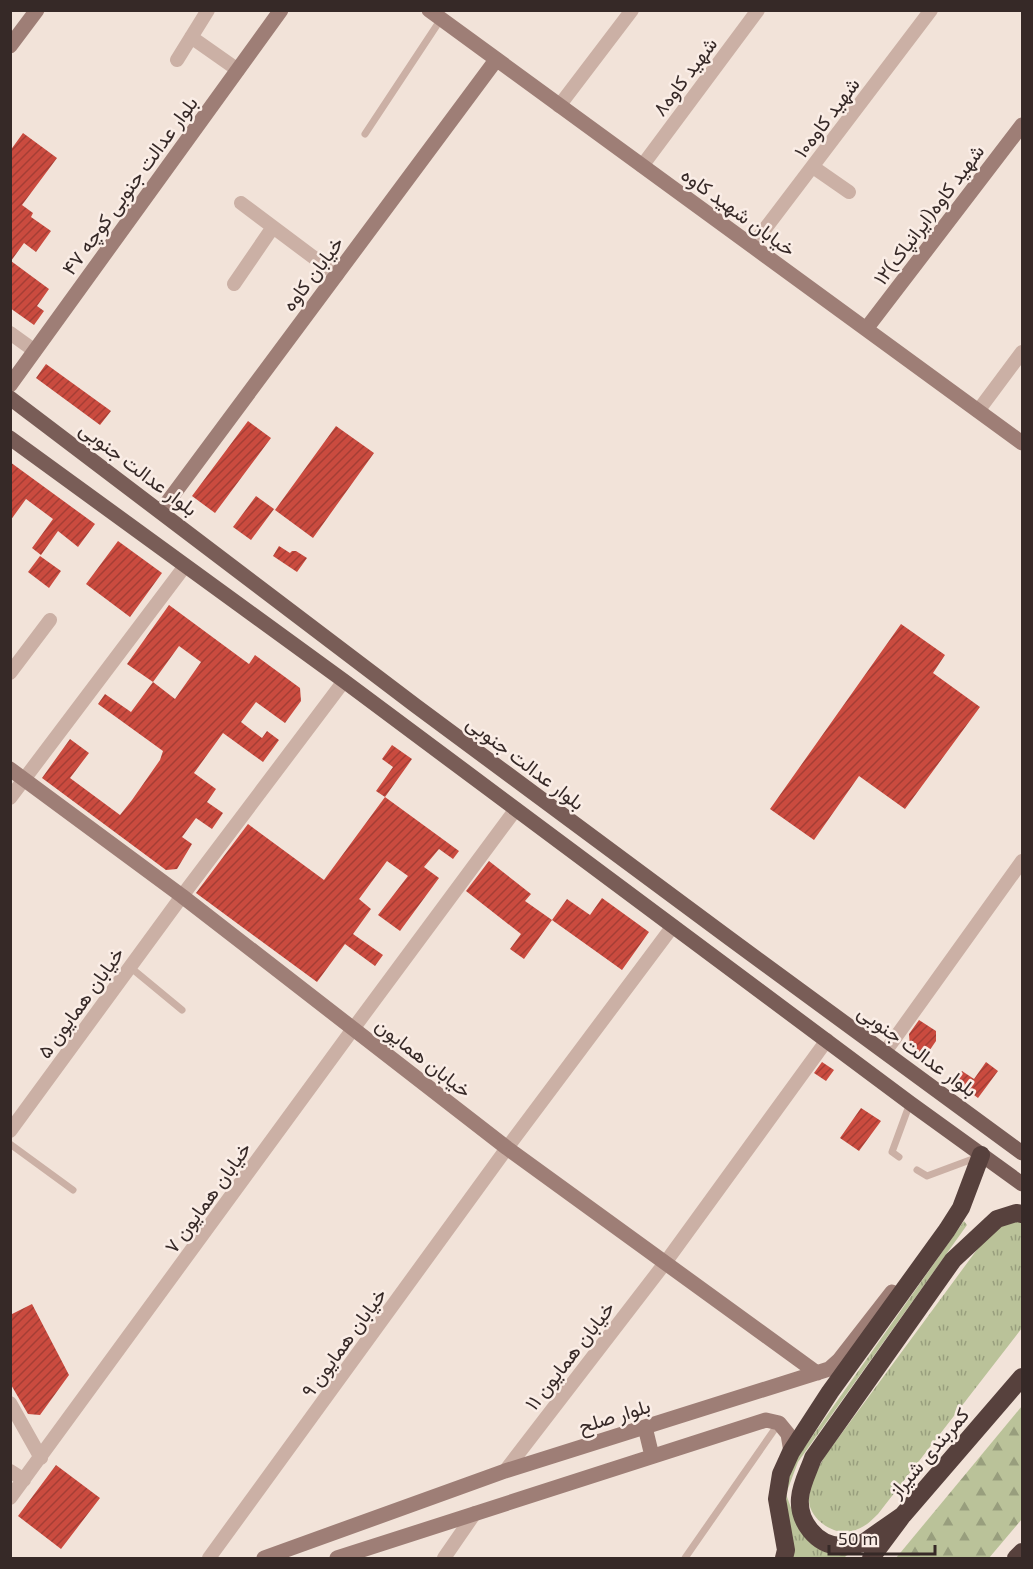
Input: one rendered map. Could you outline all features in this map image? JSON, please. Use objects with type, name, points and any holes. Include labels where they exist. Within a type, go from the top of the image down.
[{"type":"highway","points":[[784,1558],[786,1550],[777,1499],[781,1474],[791,1452],[830,1392],[961,1208],[981,1155]]},
{"type":"highway","points":[[903,1515],[863,1543],[840,1546],[827,1543],[816,1536],[806,1524],[801,1512],[801,1491],[813,1458],[953,1260],[965,1246],[997,1219],[1016,1213],[1023,1214]]},
{"type":"highway","name":"کمربندی شیراز","points":[[871,1558],[903,1515],[1023,1377]]},
{"type":"highway","points":[[1016,1558],[1023,1552]]},
{"type":"main road","name":"بلوار عدالت جنوبی","points":[[10,398],[416,706],[729,939],[1022,1152]]},
{"type":"main road","points":[[10,438],[344,681],[1023,1185]]},
{"type":"main road","points":[[402,725],[416,706]]},
{"type":"street","points":[[10,46],[37,10]]},
{"type":"street","points":[[177,60],[208,10]]},
{"type":"street","name":"بلوار عدالت جنوبی کوچه ۴۷","points":[[10,385],[281,10]]},
{"type":"street","points":[[559,106],[632,10]]},
{"type":"street","name":"شهید کاوه۱۰","points":[[752,246],[813,167],[925,12]]},
{"type":"street","name":"خیابان شهید کاوه","points":[[434,13],[1023,443]]},
{"type":"street","name":"شهید کاوه۸","points":[[642,166],[750,13]]},
{"type":"street","points":[[191,37],[238,70]]},
{"type":"street","name":"خیابان کاوه","points":[[161,511],[496,60]]},
{"type":"street","name":"۱۲شهید کاوه(ایرانپاک)","points":[[866,329],[1023,125]]},
{"type":"street","points":[[813,167],[849,192]]},
{"type":"street","points":[[241,203],[337,275]]},
{"type":"street","points":[[234,284],[273,227]]},
{"type":"street","points":[[10,333],[35,351]]},
{"type":"street","points":[[978,411],[1023,352]]},
{"type":"street","points":[[10,798],[185,566]]},
{"type":"street","points":[[10,673],[50,620]]},
{"type":"street","name":"خیابان همایون ۵","points":[[12,1124],[344,681]]},
{"type":"street","name":"خیابان همایون","points":[[10,769],[182,896],[507,1148],[817,1373]]},
{"type":"street","name":"خیابان همایون ۷","points":[[10,1498],[516,809]]},
{"type":"street","points":[[885,1052],[1023,861]]},
{"type":"street","name":"خیابان همایون ۹","points":[[209,1558],[507,1148],[672,926]]},
{"type":"street","name":"خیابان همایون ۱۱","points":[[505,1471],[665,1263],[827,1040]]},
{"type":"street","name":"بلوار صلح","points":[[264,1558],[505,1471],[829,1368],[839,1360],[901,1282],[934,1249]]},
{"type":"street","points":[[10,1403],[40,1458]]},
{"type":"street","points":[[337,1558],[766,1420],[779,1423],[788,1434],[791,1452]]},
{"type":"street","points":[[645,1427],[652,1456]]},
{"type":"street","points":[[10,1471],[24,1480]]},
{"type":"street","points":[[444,1558],[475,1513]]},
{"type":"lane","points":[[365,134],[434,13]]},
{"type":"lane","points":[[130,967],[182,1010]]},
{"type":"lane","points":[[899,1157],[892,1152],[910,1103]]},
{"type":"lane","points":[[10,1144],[73,1190]]},
{"type":"lane","points":[[917,1170],[927,1176],[981,1155]]},
{"type":"lane","points":[[685,1558],[779,1423]]},
{"type":"green space","points":[[1022,1220],[1022,1328],[875,1517],[863,1527],[844,1532],[823,1524],[813,1513],[809,1499],[812,1482],[825,1456],[987,1236],[1000,1225]]},
{"type":"green space","points":[[964,1221],[967,1225],[798,1462],[786,1494],[798,1527],[847,1555],[844,1558],[792,1558],[782,1495],[787,1472]]},
{"type":"green space","points":[[1022,1406],[1022,1519],[989,1558],[896,1558]]},
{"type":"building","points":[[23,133],[57,158],[22,205],[33,213],[31,217],[51,231],[36,252],[24,243],[11,261],[49,289],[37,306],[44,311],[34,325],[10,308],[10,151]]},
{"type":"building","points":[[46,364],[111,411],[100,425],[36,378]]},
{"type":"building","points":[[248,421],[271,438],[215,513],[192,496]]},
{"type":"building","points":[[336,426],[374,453],[313,538],[275,510]]},
{"type":"building","points":[[10,462],[95,524],[78,547],[58,531],[41,555],[32,548],[53,519],[26,499],[10,521]]},
{"type":"building","points":[[256,496],[274,509],[251,540],[233,527]]},
{"type":"building","points":[[118,541],[162,573],[130,617],[86,584]]},
{"type":"building","points":[[279,546],[290,553],[296,551],[307,558],[297,572],[273,556]]},
{"type":"building","points":[[40,556],[61,571],[49,588],[28,572]]},
{"type":"building","points":[[169,605],[249,664],[255,655],[300,688],[301,701],[285,723],[256,702],[241,722],[262,738],[267,731],[279,740],[263,762],[223,733],[194,773],[216,789],[207,802],[223,813],[212,829],[196,818],[182,837],[192,844],[177,869],[166,870],[42,778],[70,739],[89,753],[70,778],[120,815],[132,800],[160,760],[163,751],[98,704],[105,694],[131,712],[153,682],[127,664]],"holes":[[[179,646],[201,662],[175,699],[153,682]]]},
{"type":"building","points":[[901,624],[945,655],[933,673],[980,707],[905,809],[859,776],[814,840],[770,809]]},
{"type":"building","points":[[392,745],[412,759],[385,797],[376,791],[393,767],[382,759]]},
{"type":"building","points":[[385,797],[459,851],[453,859],[439,849],[424,867],[439,878],[400,931],[378,915],[408,876],[387,861],[359,899],[371,909],[353,934],[383,955],[375,966],[345,944],[317,982],[196,893],[248,824],[324,880]]},
{"type":"building","points":[[489,861],[531,894],[525,901],[552,920],[524,959],[510,949],[521,934],[466,891]]},
{"type":"building","points":[[602,898],[649,932],[622,970],[552,920],[567,899],[590,915]]},
{"type":"building","points":[[919,1020],[936,1031],[936,1041],[925,1057],[910,1047],[909,1034]]},
{"type":"building","points":[[822,1062],[834,1070],[826,1081],[814,1073]]},
{"type":"building","points":[[986,1062],[998,1071],[978,1098],[955,1081],[962,1071],[974,1079]]},
{"type":"building","points":[[861,1108],[881,1121],[859,1151],[840,1138]]},
{"type":"building","points":[[32,1304],[69,1375],[40,1415],[28,1414],[10,1383],[10,1315]]},
{"type":"building","points":[[56,1465],[100,1498],[61,1549],[18,1516]]}]
